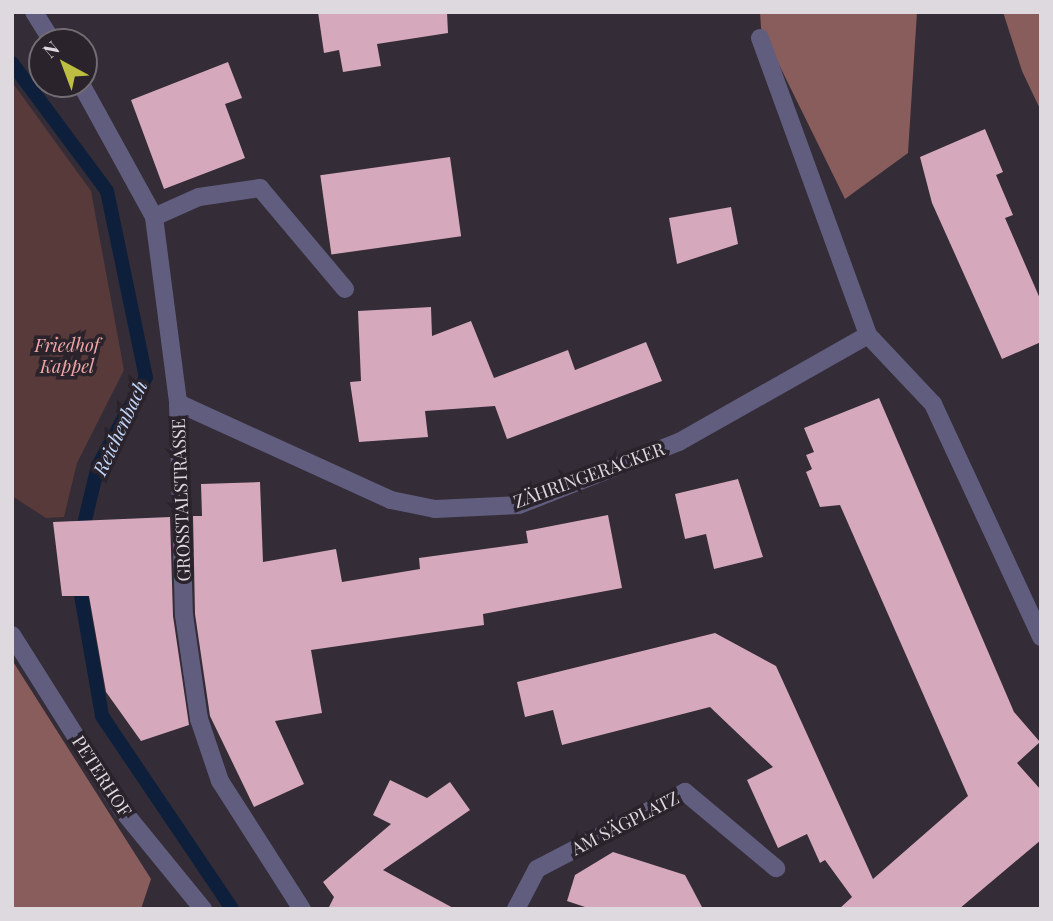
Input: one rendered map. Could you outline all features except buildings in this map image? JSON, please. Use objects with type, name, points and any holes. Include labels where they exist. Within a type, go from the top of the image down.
[{"type":"street","points":[[34,12],[44,28]]},
{"type":"street","points":[[760,38],[868,335],[933,404],[1041,637]]},
{"type":"street","name":"GROSSTALSTRASSE","points":[[89,98],[153,217],[178,403],[184,615],[199,719],[220,781],[302,909]]},
{"type":"street","points":[[153,217],[199,197],[260,188],[345,289]]},
{"type":"street","name":"ZÄHRINGERACKER","points":[[178,403],[391,500],[435,509],[519,505],[679,442],[868,335]]},
{"type":"street","name":"PETERHOF","points":[[12,635],[123,811],[203,909]]},
{"type":"street","name":"AM SÄGPLATZ","points":[[516,909],[537,869],[685,792],[776,869]]},
{"type":"green space","name":"Friedhof Kappel","points":[[12,82],[91,191],[124,370],[77,463],[64,517],[46,518],[12,496]]},
{"type":"shaded area","points":[[760,12],[917,12],[908,153],[845,199],[761,28]]},
{"type":"shaded area","points":[[1003,12],[1041,12],[1041,111],[1022,71]]},
{"type":"shaded area","points":[[12,660],[151,879],[141,909],[12,909]]},
{"type":"waterway","name":"Reichenbach","points":[[12,63],[107,191],[146,377],[98,466],[81,537]]},
{"type":"waterway","name":"Reichenbach","points":[[78,578],[102,716],[232,909]]}]
